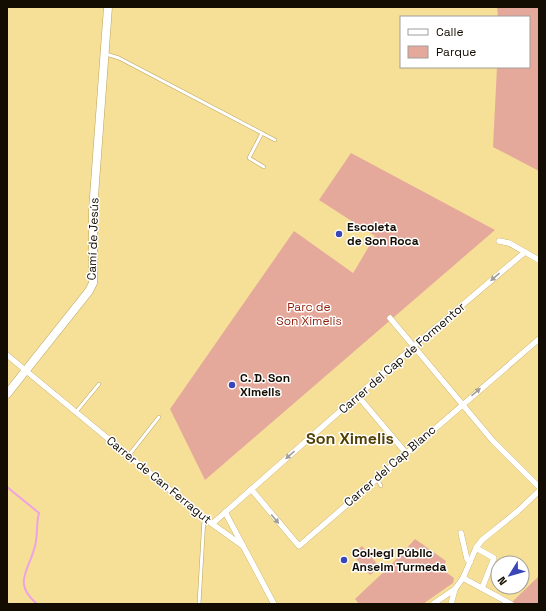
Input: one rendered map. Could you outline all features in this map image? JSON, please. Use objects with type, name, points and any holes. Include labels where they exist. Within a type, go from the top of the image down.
[{"type":"street","name":"Camí de Jesús","points":[[7,394],[90,291],[93,283],[93,210],[106,54],[106,8]]},
{"type":"street","points":[[499,241],[509,243],[539,260]]},
{"type":"street","name":"Carrer del Cap de Formentor","points":[[225,512],[414,346],[525,252]]},
{"type":"street","points":[[390,318],[494,441],[539,487]]},
{"type":"street","name":"Carrer del Cap Blanc","points":[[251,489],[299,546],[377,477],[539,339]]},
{"type":"street","name":"Carrer de Can Ferragut","points":[[7,355],[204,518],[243,546]]},
{"type":"street","points":[[358,396],[406,453]]},
{"type":"street","points":[[451,604],[455,590],[463,578],[476,548],[482,540],[518,511],[539,490]]},
{"type":"street","name":"Carrer de Can Ferragut","points":[[225,512],[274,604]]},
{"type":"street","points":[[212,524],[225,512]]},
{"type":"street","points":[[461,533],[467,559],[470,562]]},
{"type":"street","points":[[476,548],[494,558],[482,588]]},
{"type":"street","points":[[463,578],[511,604]]},
{"type":"street","points":[[433,604],[455,590]]},
{"type":"lane","points":[[106,54],[119,58],[275,140]]},
{"type":"lane","points":[[262,133],[249,158],[264,167]]},
{"type":"lane","points":[[76,412],[99,384]]},
{"type":"lane","points":[[129,455],[159,417]]},
{"type":"lane","points":[[377,477],[381,486]]},
{"type":"lane","points":[[199,604],[204,518]]},
{"type":"green space","points":[[497,7],[539,7],[539,171],[493,147],[497,68],[530,68],[530,16],[498,16]]},
{"type":"green space","name":"Parc de Son Ximelis","points":[[351,153],[495,230],[205,480],[170,409],[294,231],[353,273],[375,236],[319,200]]},
{"type":"green space","points":[[415,539],[446,561],[443,570],[454,578],[453,583],[423,604],[359,604],[355,599],[389,567]]},
{"type":"green space","points":[[362,546],[380,567],[370,575],[352,554]]},
{"type":"green space","points":[[539,576],[539,604],[517,604],[512,602],[519,595],[530,595],[530,585]]},
{"type":"waterway","points":[[7,487],[39,513],[36,542],[24,576],[25,590],[29,597],[37,604]]},
{"type":"place","name":"Escoleta de Son Roca","points":[[339,234]]},
{"type":"place","name":"C. D. Son Ximelis","points":[[232,385]]},
{"type":"place","name":"Col·legi Públic Anselm Turmeda","points":[[344,560]]},
{"type":"district","name":"Son Ximelis","points":[[350,438]]}]
